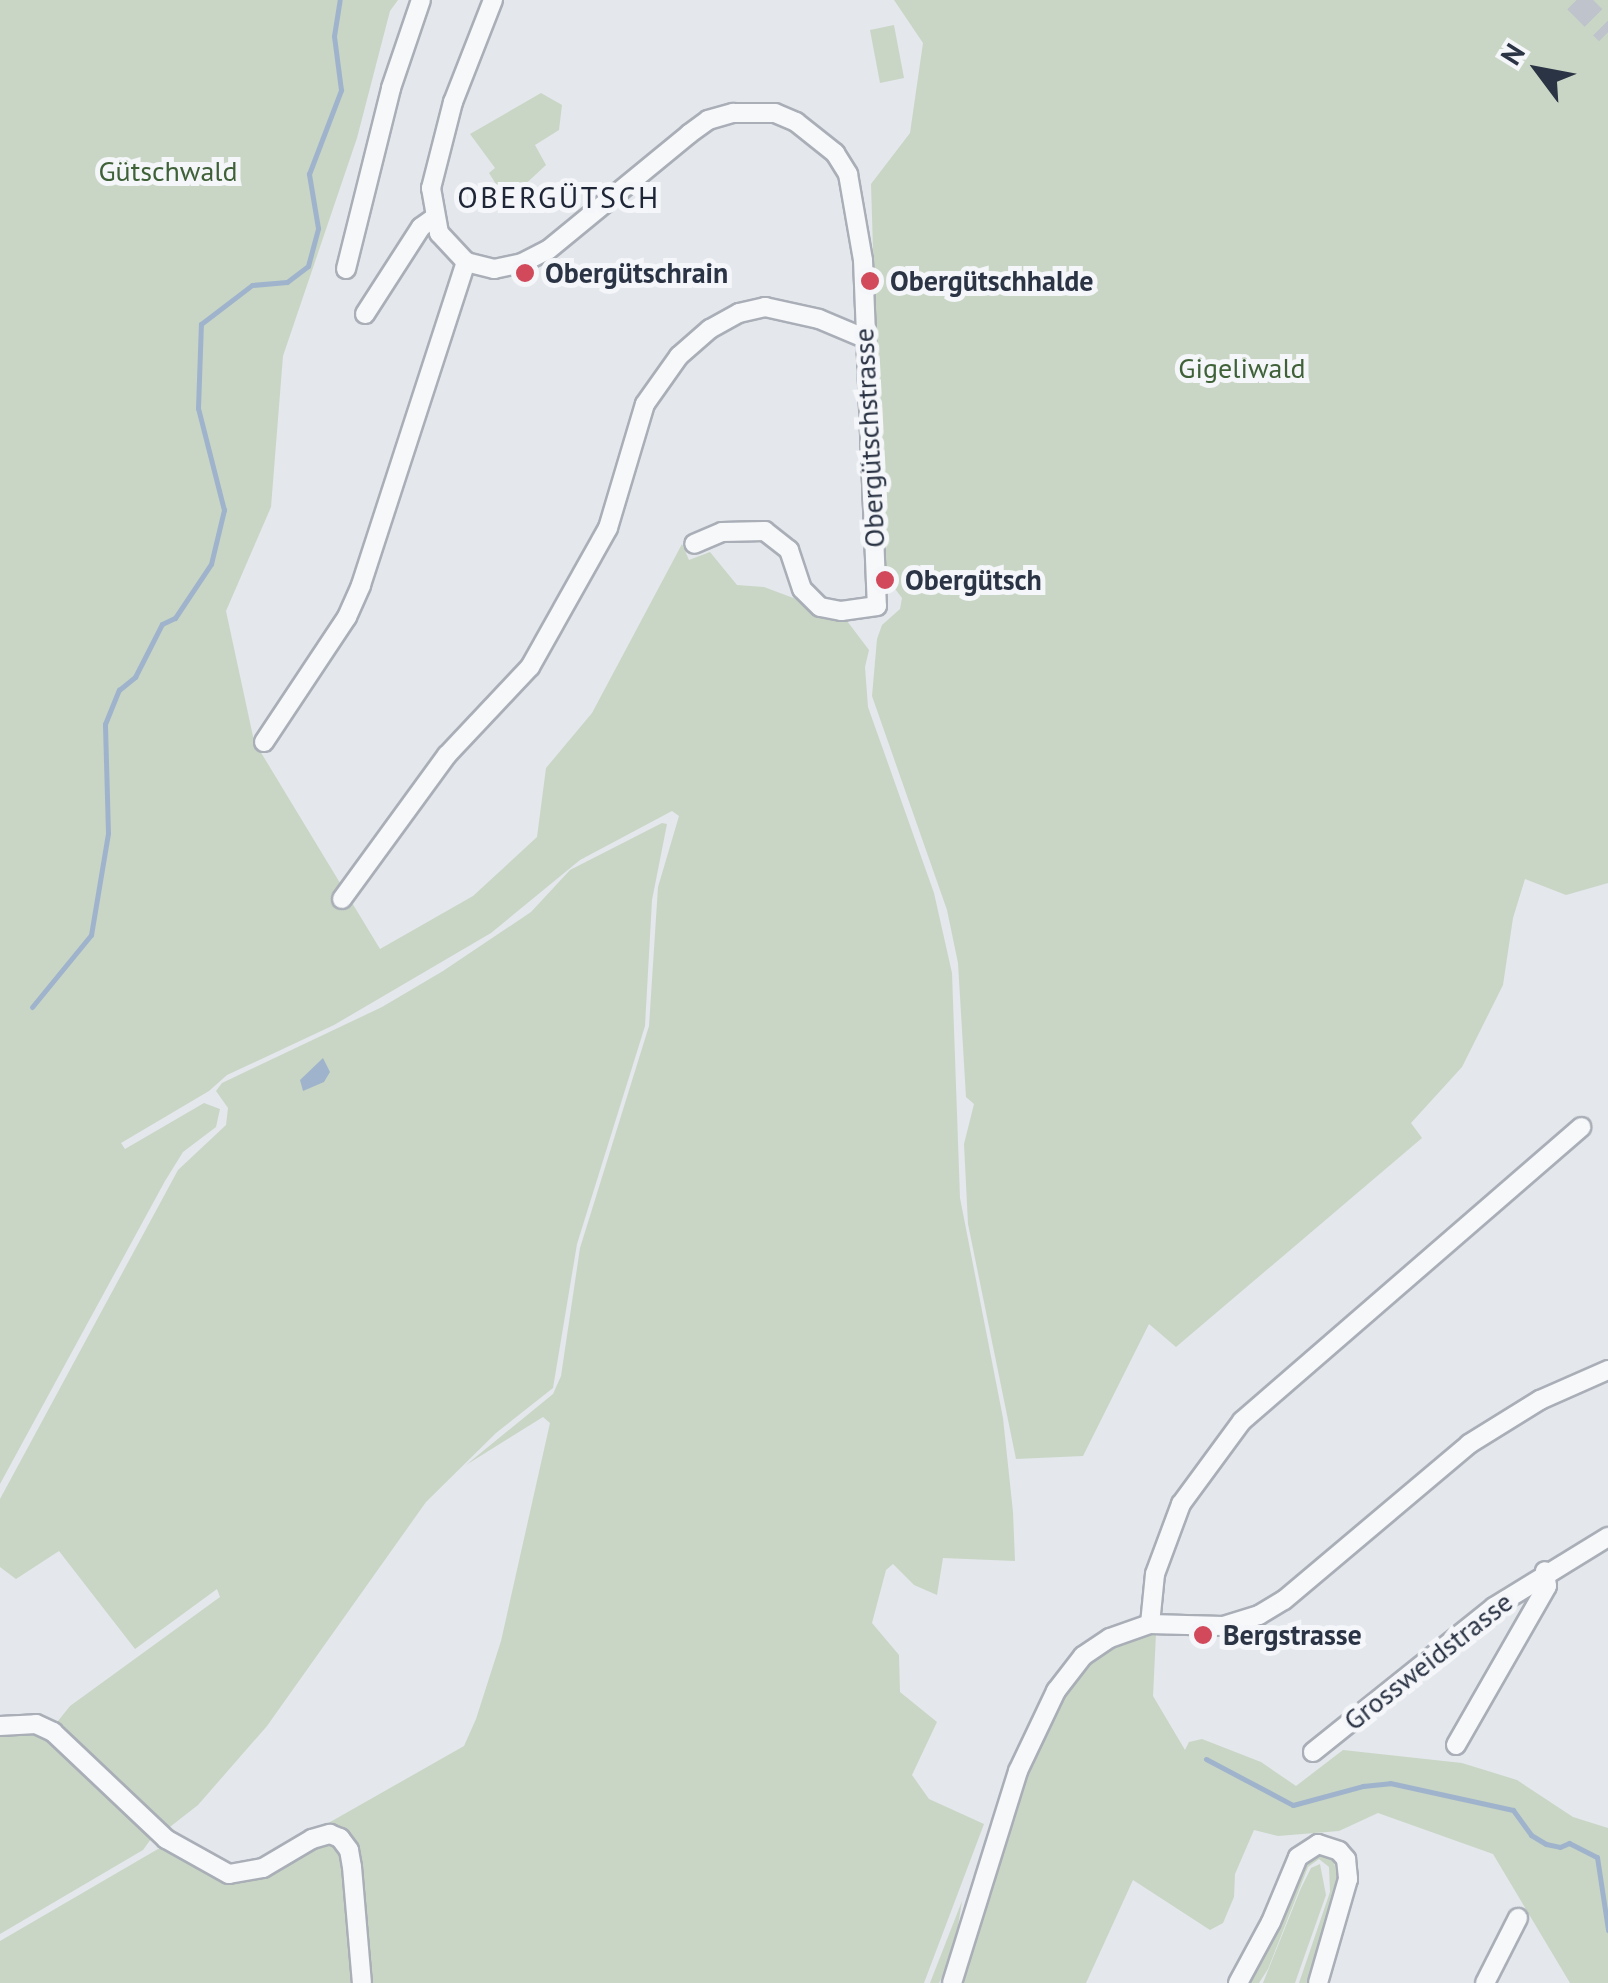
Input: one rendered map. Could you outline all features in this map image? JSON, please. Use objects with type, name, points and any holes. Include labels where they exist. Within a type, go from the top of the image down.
[{"type":"street","points":[[346,269],[391,88],[421,0]]},
{"type":"street","points":[[264,742],[347,618],[466,262],[445,245],[434,218],[432,188],[436,157],[452,102],[493,0]]},
{"type":"street","name":"Obergütschstrasse","points":[[466,262],[494,269],[522,263],[548,250],[708,120],[733,113],[774,113],[815,134],[848,174],[863,260],[877,606],[841,611],[820,606],[802,589],[788,550],[765,531],[722,532],[694,544]]},
{"type":"street","points":[[365,314],[421,227],[434,218]]},
{"type":"street","points":[[342,899],[447,756],[530,667],[608,528],[633,432],[658,382],[680,356],[710,329],[739,313],[764,307],[819,318],[864,338]]},
{"type":"street","points":[[1150,1624],[1155,1574],[1182,1504],[1242,1421],[1582,1128]]},
{"type":"street","points":[[952,1983],[1018,1772],[1056,1691],[1090,1650],[1150,1624],[1223,1626],[1260,1615],[1284,1600],[1469,1444],[1540,1400],[1608,1370]]},
{"type":"street","name":"Grossweidstrasse","points":[[1313,1752],[1466,1627],[1545,1572],[1608,1538]]},
{"type":"street","name":"Grossweidstrasse","points":[[1456,1745],[1547,1586],[1545,1572]]},
{"type":"street","points":[[0,1726],[36,1724],[53,1732],[166,1839],[230,1874],[263,1868],[312,1838],[330,1834],[340,1838],[349,1850],[352,1867],[362,1983]]},
{"type":"street","points":[[1238,1983],[1266,1934],[1298,1858],[1318,1844],[1339,1851],[1346,1858],[1348,1879],[1318,1983]]},
{"type":"street","points":[[1485,1983],[1518,1918]]},
{"type":"green space","name":"Gütschwald","points":[[0,0],[398,0],[390,11],[357,138],[283,356],[271,507],[226,611],[254,741],[380,949],[473,896],[537,837],[546,768],[592,713],[682,544],[689,560],[710,552],[737,585],[764,587],[844,617],[869,650],[865,667],[868,707],[934,893],[952,973],[960,1198],[1003,1418],[1013,1512],[1015,1561],[943,1558],[937,1595],[914,1585],[893,1564],[886,1570],[872,1623],[899,1655],[900,1692],[937,1722],[912,1775],[929,1799],[984,1824],[924,1983],[368,1983],[353,1843],[345,1832],[302,1838],[464,1746],[476,1719],[501,1641],[550,1423],[543,1417],[466,1465],[553,1394],[561,1376],[580,1248],[649,1026],[658,887],[679,816],[672,811],[580,860],[491,933],[334,1025],[227,1075],[209,1091],[121,1143],[125,1149],[204,1103],[220,1109],[216,1127],[183,1152],[165,1181],[0,1484]]},
{"type":"green space","name":"Gigeliwald","points":[[894,0],[1608,0],[1608,883],[1566,895],[1525,879],[1513,918],[1503,985],[1462,1067],[1411,1123],[1422,1138],[1176,1347],[1149,1324],[1083,1456],[1016,1459],[968,1224],[964,1144],[974,1104],[966,1097],[958,963],[947,910],[872,696],[877,639],[882,625],[900,609],[902,598],[883,573],[871,184],[910,133],[923,43]]},
{"type":"green space","points":[[894,25],[904,78],[880,83],[870,30]]},
{"type":"green space","points":[[541,93],[562,105],[559,130],[535,145],[546,165],[519,190],[503,195],[489,173],[495,168],[470,134]]},
{"type":"green space","points":[[662,823],[667,824],[652,900],[645,1026],[577,1244],[553,1388],[496,1433],[426,1502],[267,1726],[198,1805],[166,1830],[59,1728],[58,1721],[70,1706],[220,1597],[217,1589],[135,1649],[59,1551],[16,1579],[0,1567],[0,1499],[178,1170],[226,1125],[228,1108],[216,1091],[222,1083],[382,1007],[443,971],[531,912],[570,870]]},
{"type":"green space","points":[[1156,1634],[1153,1696],[1185,1750],[1189,1742],[1202,1739],[1261,1762],[1296,1786],[1343,1750],[1462,1763],[1517,1780],[1573,1817],[1608,1828],[1608,1983],[1570,1983],[1493,1854],[1378,1813],[1339,1831],[1278,1836],[1254,1830],[1235,1874],[1234,1897],[1223,1923],[1210,1930],[1133,1880],[1086,1983],[956,1983],[1018,1786],[1068,1687],[1089,1661],[1104,1651]]},
{"type":"green space","points":[[37,1728],[152,1831],[151,1839],[143,1850],[0,1934],[0,1729]]},
{"type":"green space","points":[[314,1840],[343,1845],[359,1983],[0,1983],[0,1941],[158,1849],[166,1848],[225,1873]]},
{"type":"green space","points":[[1318,1855],[1333,1860],[1339,1879],[1332,1920],[1310,1983],[1299,1983],[1330,1892],[1329,1867],[1319,1859],[1308,1867],[1268,1969],[1259,1983],[1246,1983],[1303,1869]]},
{"type":"green space","points":[[1320,1864],[1326,1895],[1295,1983],[1263,1983],[1301,1888],[1311,1868]]},
{"type":"green space","points":[[962,1901],[954,1951],[939,1983],[930,1983]]},
{"type":"water","points":[[323,1058],[330,1072],[324,1082],[303,1091],[300,1080]]},
{"type":"waterway","points":[[32,1007],[91,935],[108,833],[105,724],[119,690],[135,677],[162,624],[175,618],[211,564],[224,510],[198,408],[201,324],[252,285],[287,282],[308,266],[318,228],[309,174],[341,90],[334,36],[340,0]]},
{"type":"waterway","points":[[1206,1759],[1293,1805],[1363,1786],[1390,1783],[1513,1810],[1531,1835],[1546,1844],[1560,1847],[1569,1843],[1597,1857],[1608,1930]]},
{"type":"tunnel","points":[[1576,0],[1608,32]]},
{"type":"place","name":"Obergütschrain","points":[[525,273]]},
{"type":"place","name":"Obergütschhalde","points":[[870,281]]},
{"type":"place","name":"Obergütsch","points":[[885,580]]},
{"type":"place","name":"Bergstrasse","points":[[1203,1635]]},
{"type":"district","name":"OBERGÜTSCH","points":[[559,197]]}]
